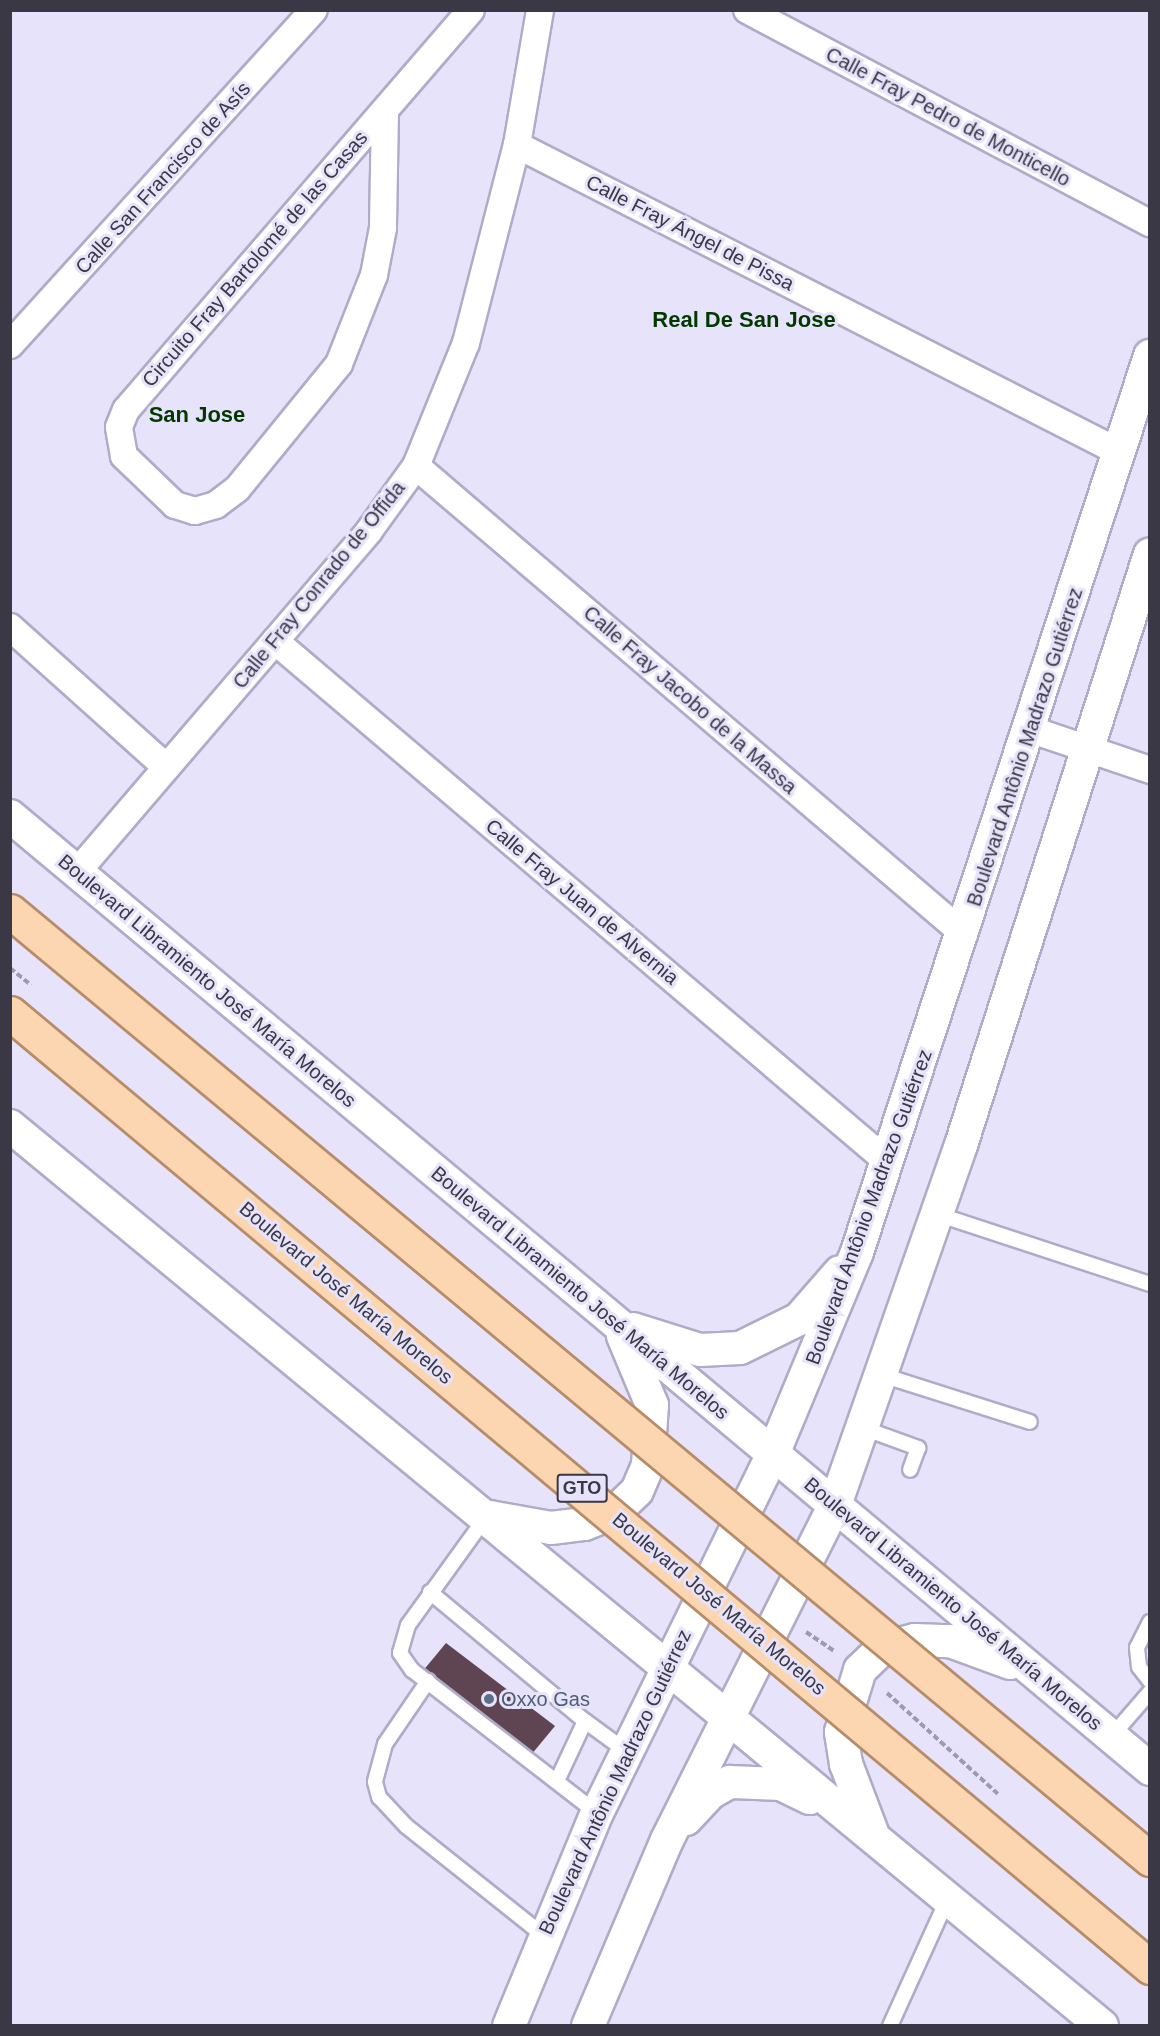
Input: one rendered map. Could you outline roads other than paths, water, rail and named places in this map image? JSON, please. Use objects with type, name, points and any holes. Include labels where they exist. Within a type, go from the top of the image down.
[{"type":"main road","points":[[10,911],[1149,1858]]},
{"type":"main road","name":"Boulevard José María Morelos","points":[[10,1013],[1149,1967]]},
{"type":"street","name":"Calle San Francisco de Asís","points":[[10,345],[314,10]]},
{"type":"street","name":"Circuito Fray Bartolomé de las Casas","points":[[385,111],[381,240],[374,275],[339,364],[237,489],[216,505],[195,511],[175,505],[124,456],[119,427],[126,410],[471,10]]},
{"type":"street","name":"Calle Fray Conrado de Offida","points":[[77,872],[275,642],[416,465],[466,343],[517,145],[540,10]]},
{"type":"street","name":"Calle Fray Pedro de Monticello","points":[[747,10],[1149,224]]},
{"type":"street","name":"Calle Fray Ángel de Pissa","points":[[517,145],[1119,452]]},
{"type":"street","name":"Boulevard Antônio Madrazo Gutiérrez","points":[[509,2025],[543,1935],[597,1813],[666,1667],[773,1454],[857,1252],[1032,730],[1149,356]]},
{"type":"street","name":"Calle Fray Jacobo de la Massa","points":[[416,465],[964,934]]},
{"type":"street","points":[[588,2025],[667,1840],[726,1716],[836,1502],[937,1214],[1092,748],[1149,554]]},
{"type":"street","points":[[10,627],[166,767]]},
{"type":"street","name":"Calle Fray Juan de Alvernia","points":[[275,642],[888,1162]]},
{"type":"street","points":[[1032,730],[1092,748],[1149,770]]},
{"type":"street","name":"Boulevard Libramiento José María Morelos","points":[[10,816],[773,1454],[836,1502],[1149,1769]]},
{"type":"street","points":[[10,1126],[1102,2025]]},
{"type":"street","points":[[616,1323],[700,1350],[740,1348],[799,1319],[857,1252]]},
{"type":"street","points":[[487,1517],[551,1528],[585,1524],[615,1512],[637,1491],[648,1465],[652,1406],[637,1359],[616,1323]]},
{"type":"street","points":[[875,1838],[846,1764],[841,1732],[860,1670],[883,1648],[915,1640],[981,1650],[1038,1675]]},
{"type":"street","points":[[667,1840],[710,1793],[730,1782],[754,1779],[806,1796],[875,1838]]},
{"type":"lane","points":[[937,1214],[1149,1284]]},
{"type":"lane","points":[[882,1374],[1030,1422]]},
{"type":"lane","points":[[863,1428],[918,1448],[910,1470]]},
{"type":"lane","points":[[487,1517],[408,1625],[400,1653],[428,1681],[597,1813]]},
{"type":"lane","points":[[430,1592],[585,1721],[626,1751]]},
{"type":"lane","points":[[1149,1622],[1137,1648],[1139,1667],[1149,1681]]},
{"type":"lane","points":[[428,1681],[385,1744],[375,1782],[379,1797],[406,1826],[543,1935]]},
{"type":"lane","points":[[1111,1737],[1149,1692]]},
{"type":"lane","points":[[556,1781],[585,1721]]},
{"type":"lane","points":[[890,2025],[948,1898]]},
{"type":"place","name":"Oxxo Gas","points":[[489,1699]]},
{"type":"district","name":"Real De San Jose","points":[[744,320]]},
{"type":"district","name":"San Jose","points":[[197,415]]}]
